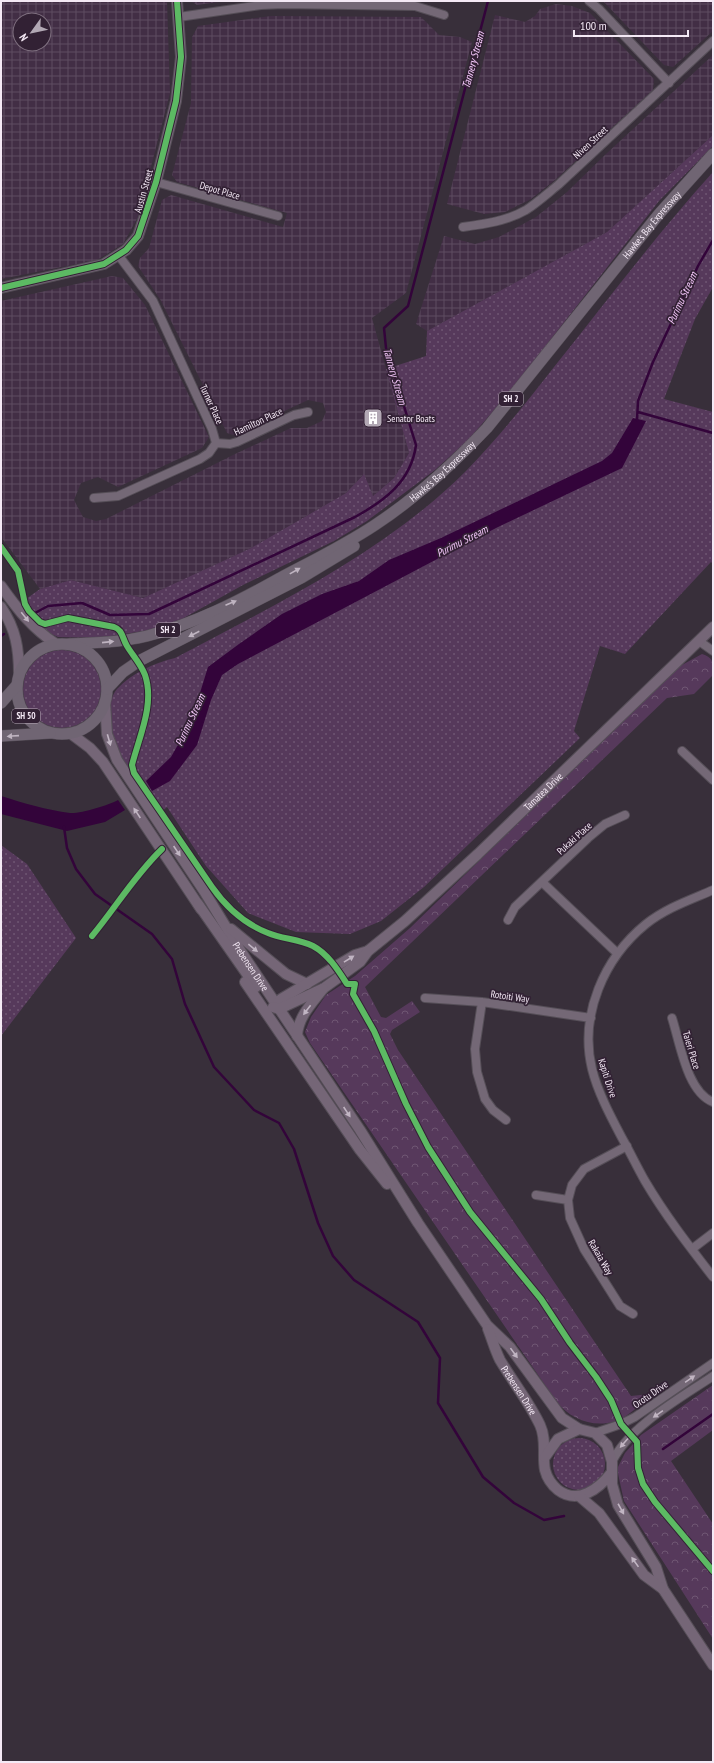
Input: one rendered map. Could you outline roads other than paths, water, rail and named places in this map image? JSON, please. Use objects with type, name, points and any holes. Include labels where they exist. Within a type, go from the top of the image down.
[{"type":"highway","name":"Hawke's Bay Expressway","points":[[70,644],[106,643],[135,639],[166,631],[189,622],[260,589],[346,543],[375,525],[408,501],[460,456],[487,428],[655,220],[713,154]]},
{"type":"highway","name":"Hawke's Bay Expressway","points":[[107,689],[123,672],[139,661],[301,578],[365,540],[440,484],[470,455],[501,421],[646,240],[713,164]]},
{"type":"highway","name":"SH 2","points":[[1,703],[18,680],[25,663],[35,652],[56,644],[70,644]]},
{"type":"highway","points":[[1,736],[70,733],[88,725],[97,715],[105,702],[107,689],[103,671],[96,660],[81,648],[70,644]]},
{"type":"highway","name":"SH 50","points":[[18,680],[18,699],[26,716],[37,726],[53,733]]},
{"type":"main road","name":"Austin Street","points":[[1,288],[93,268],[119,256],[138,236],[156,182],[171,123],[179,79],[181,57],[177,1]]},
{"type":"main road","points":[[1,586],[29,623],[42,635],[56,644]]},
{"type":"main road","name":"SH 50","points":[[1,607],[13,627],[16,639],[18,650],[18,680]]},
{"type":"main road","name":"Tamatea Drive","points":[[277,1008],[324,988],[360,962],[368,951],[405,921],[478,854],[712,629]]},
{"type":"main road","name":"Prebensen Drive","points":[[105,702],[107,734],[117,760],[204,892],[277,1008],[360,1130],[418,1223],[487,1325],[510,1347],[562,1418],[579,1429]]},
{"type":"main road","name":"Prebensen Drive","points":[[70,733],[90,748],[103,762],[198,904],[224,950],[265,1013],[360,1150],[418,1223]]},
{"type":"main road","points":[[198,904],[262,995],[270,1005],[277,1008],[278,1018],[328,1096],[360,1150]]},
{"type":"main road","points":[[215,911],[237,935],[286,974],[307,984]]},
{"type":"main road","name":"Tamatea Drive","points":[[277,1008],[281,999],[354,955],[368,951]]},
{"type":"main road","points":[[297,1036],[297,1027],[304,1014],[324,988]]},
{"type":"main road","name":"Prebensen Drive","points":[[487,1325],[499,1358],[541,1427],[544,1440],[545,1457]]},
{"type":"main road","points":[[612,1467],[598,1487],[579,1496],[572,1496],[563,1494],[552,1485],[545,1471],[545,1457],[558,1439],[579,1429],[595,1433],[607,1444],[612,1467],[612,1484],[618,1505],[656,1566],[663,1589],[713,1665]]},
{"type":"main road","points":[[579,1496],[600,1513],[644,1575],[663,1589]]},
{"type":"street","points":[[589,1],[599,9],[669,83]]},
{"type":"street","points":[[179,17],[261,5],[283,4],[415,6],[444,15]]},
{"type":"street","name":"Niven Street","points":[[463,227],[494,222],[511,217],[526,210],[558,185],[713,41]]},
{"type":"street","name":"Depot Place","points":[[156,182],[278,216]]},
{"type":"street","name":"Turner Place","points":[[119,256],[153,301],[212,429],[216,443]]},
{"type":"street","name":"Hamilton Place","points":[[216,443],[230,444],[237,442],[294,415],[308,412]]},
{"type":"street","points":[[94,498],[118,496],[193,462],[209,453],[216,443]]},
{"type":"street","points":[[699,641],[713,651]]},
{"type":"street","points":[[682,751],[713,780]]},
{"type":"street","name":"Pukaki Place","points":[[508,920],[515,907],[588,838],[605,824],[625,815]]},
{"type":"street","points":[[542,882],[617,953]]},
{"type":"street","name":"Kapiti Drive","points":[[713,890],[662,913],[630,938],[617,953],[608,966],[599,986],[591,1018],[590,1050],[592,1069],[606,1104],[655,1198],[713,1277]]},
{"type":"street","name":"Rotoiti Way","points":[[425,998],[482,1002],[591,1018]]},
{"type":"street","points":[[482,1002],[475,1049],[477,1072],[485,1099],[493,1110],[506,1120]]},
{"type":"street","name":"Taieri Place","points":[[672,1018],[691,1082],[700,1094],[713,1102]]},
{"type":"street","name":"Rakaia Way","points":[[627,1146],[584,1169],[572,1185],[568,1200],[570,1218],[584,1249],[620,1306],[633,1314]]},
{"type":"street","points":[[536,1195],[568,1200]]},
{"type":"street","points":[[692,1249],[713,1233]]},
{"type":"street","name":"Orotu Drive","points":[[595,1433],[621,1424],[635,1417],[713,1363]]},
{"type":"street","name":"Orotu Drive","points":[[612,1467],[621,1445],[639,1428],[713,1376]]},
{"type":"water","points":[[633,418],[646,421],[622,468],[496,528],[238,664],[222,675],[211,700],[197,745],[170,781],[152,791],[146,781],[171,757],[191,722],[208,667],[282,614],[322,594],[359,581],[389,560],[441,538],[602,461],[612,453]]},
{"type":"water","points":[[1,796],[35,806],[70,813],[94,809],[118,800],[125,810],[105,822],[67,831],[1,814]]},
{"type":"waterway","name":"Tannery Stream","points":[[35,613],[48,606],[82,603],[110,615],[149,614],[355,517],[386,497],[402,480],[413,458],[416,445],[386,348],[384,328],[408,306],[488,1]]},
{"type":"waterway","name":"Purimu Stream","points":[[637,420],[638,401],[653,362],[698,266],[713,240]]},
{"type":"waterway","points":[[638,412],[713,433]]},
{"type":"waterway","name":"Purimu Stream","points":[[185,733],[196,706]]},
{"type":"waterway","points":[[64,827],[67,848],[76,869],[95,894],[152,934],[172,959],[185,1004],[214,1067],[254,1110],[279,1123],[294,1149],[318,1223],[333,1256],[354,1280],[418,1322],[440,1358],[438,1403],[483,1477],[514,1503],[544,1520],[564,1516]]},
{"type":"waterway","points":[[663,1449],[713,1414]]},
{"type":"place","name":"Senator Boats","points":[[373,418]]}]
